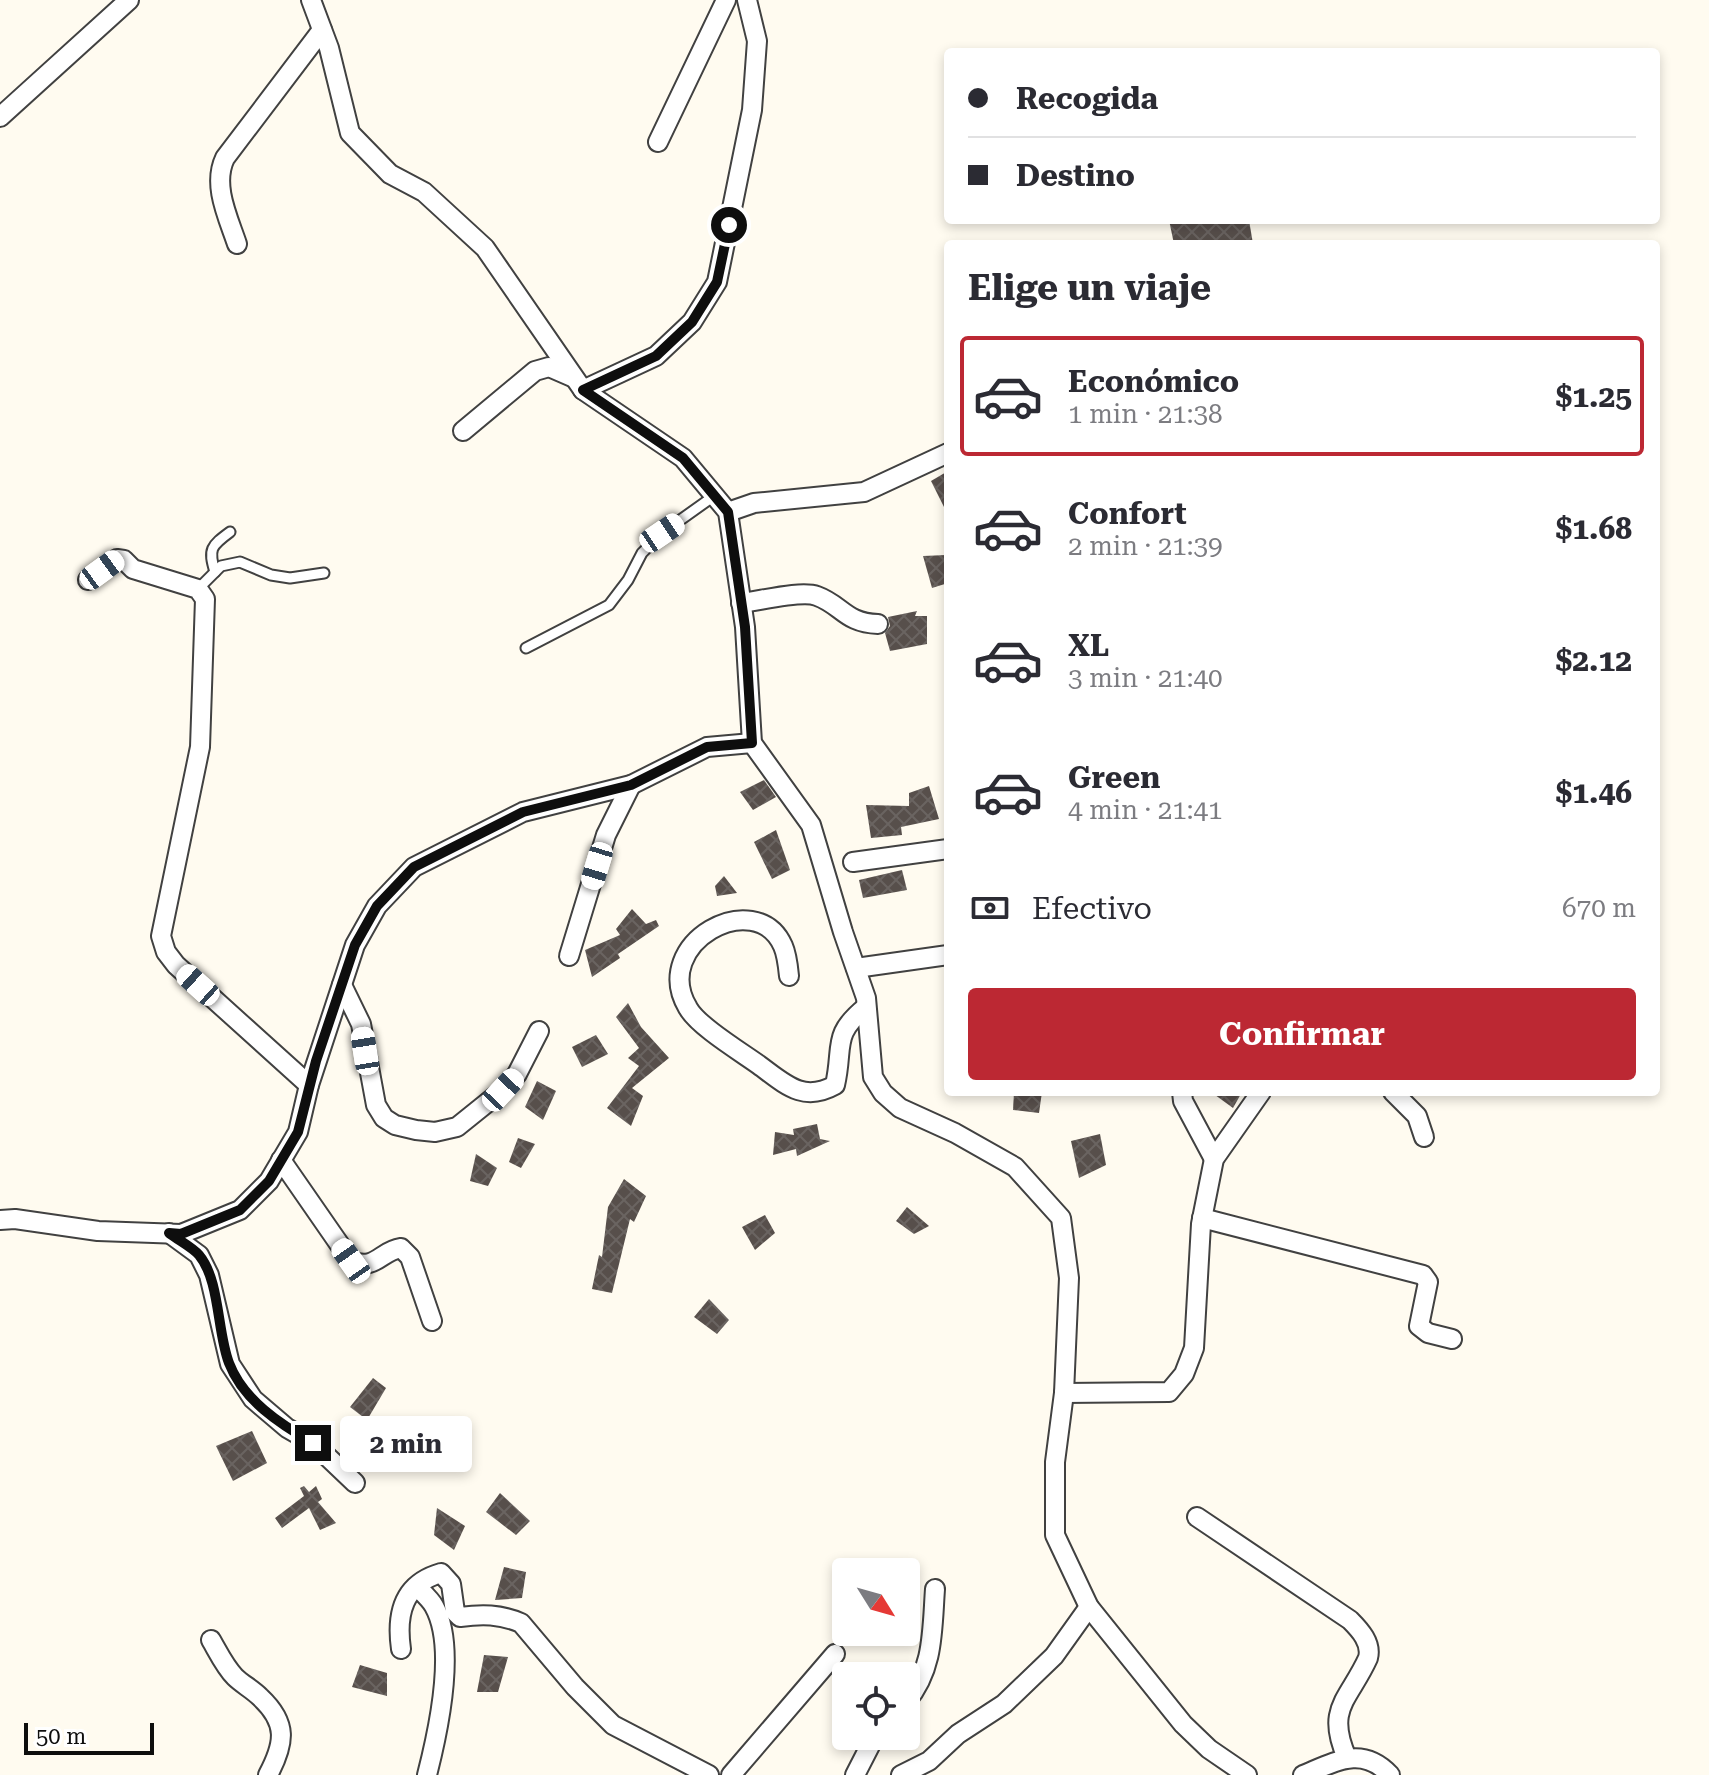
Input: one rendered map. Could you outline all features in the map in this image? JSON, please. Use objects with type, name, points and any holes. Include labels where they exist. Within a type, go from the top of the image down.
[{"type":"street","points":[[0,117],[129,0]]},
{"type":"street","points":[[311,0],[350,133],[390,174],[424,192],[485,248],[579,384]]},
{"type":"street","points":[[658,142],[726,0]]},
{"type":"street","points":[[579,384],[656,356],[692,322],[717,282],[752,110],[757,41],[747,0]]},
{"type":"street","points":[[237,244],[224,206],[220,169],[225,158],[322,30]]},
{"type":"street","points":[[463,431],[535,371],[549,367],[579,384],[683,458],[728,512],[741,603],[752,743],[811,825],[866,998],[873,1077],[883,1093],[900,1108],[955,1133],[1015,1167],[1061,1218],[1069,1278],[1064,1393],[1055,1462],[1055,1535],[1089,1607],[1183,1724],[1209,1749],[1247,1775]]},
{"type":"street","points":[[906,473],[944,442]]},
{"type":"street","points":[[728,512],[754,503],[864,492],[944,455]]},
{"type":"street","points":[[88,580],[117,559],[124,560],[133,569],[198,589],[205,599],[200,747],[161,936],[166,952],[176,965],[309,1085]]},
{"type":"street","points":[[741,603],[811,594],[836,606],[845,616],[878,624]]},
{"type":"street","points":[[0,1220],[15,1219],[98,1231],[181,1234],[240,1210],[269,1181],[298,1132],[309,1085],[355,945],[377,906],[414,867],[523,812],[631,785],[707,747],[752,743]]},
{"type":"street","points":[[569,956],[606,835],[631,785]]},
{"type":"street","points":[[853,862],[944,850]]},
{"type":"street","points":[[789,976],[783,946],[771,928],[741,920],[710,927],[687,950],[678,985],[688,1010],[713,1032],[801,1093],[826,1090],[835,1085],[840,1036],[851,1019],[866,1007]]},
{"type":"street","points":[[856,968],[944,956]]},
{"type":"street","points":[[342,985],[361,1024],[376,1105],[384,1118],[406,1128],[435,1132],[457,1127],[503,1090],[517,1074],[539,1031]]},
{"type":"street","points":[[1182,1096],[1214,1159]]},
{"type":"street","points":[[1064,1393],[1169,1392],[1184,1374],[1194,1348],[1202,1218],[1214,1159],[1258,1096]]},
{"type":"street","points":[[1397,1096],[1417,1116],[1424,1137]]},
{"type":"street","points":[[281,1160],[351,1261],[362,1265],[374,1262],[401,1248],[410,1257],[432,1321]]},
{"type":"street","points":[[1202,1218],[1423,1275],[1428,1282],[1419,1326],[1428,1333],[1452,1339]]},
{"type":"street","points":[[169,1233],[199,1255],[209,1275],[230,1364],[253,1399],[287,1428],[313,1443],[355,1483]]},
{"type":"street","points":[[1197,1517],[1350,1620],[1362,1632],[1370,1651],[1368,1658],[1339,1709],[1339,1740],[1347,1758]]},
{"type":"street","points":[[401,1649],[398,1625],[405,1599],[427,1577],[441,1573],[451,1584],[455,1612],[460,1617],[482,1613],[521,1623],[575,1687],[613,1725],[709,1775]]},
{"type":"street","points":[[417,1587],[434,1607],[442,1635],[444,1661],[440,1716],[427,1775]]},
{"type":"street","points":[[920,1683],[931,1656],[935,1589]]},
{"type":"street","points":[[901,1775],[929,1761],[958,1734],[1004,1704],[1054,1656],[1089,1607]]},
{"type":"street","points":[[211,1640],[234,1676],[260,1697],[274,1714],[283,1736],[278,1756],[268,1775]]},
{"type":"street","points":[[731,1775],[835,1654]]},
{"type":"street","points":[[855,1775],[868,1750]]},
{"type":"street","points":[[1303,1775],[1347,1758],[1367,1758],[1390,1775]]},
{"type":"lane","points":[[526,648],[609,605],[628,580],[642,553],[714,496]]},
{"type":"lane","points":[[215,572],[210,555],[214,544],[230,532]]},
{"type":"lane","points":[[198,589],[221,566],[240,562],[271,575],[290,578],[324,573]]},
{"type":"building","points":[[1170,224],[1250,224],[1252,240],[1173,240]]},
{"type":"building","points":[[944,473],[944,507],[931,481]]},
{"type":"building","points":[[944,555],[944,584],[932,588],[923,556]]},
{"type":"building","points":[[917,611],[915,616],[927,616],[927,644],[890,651],[885,633],[890,626],[888,617]]},
{"type":"building","points":[[764,780],[776,797],[753,810],[740,792]]},
{"type":"building","points":[[929,786],[939,819],[901,827],[902,835],[871,838],[866,805],[909,806],[909,793]]},
{"type":"building","points":[[776,830],[790,870],[772,879],[754,842]]},
{"type":"building","points":[[902,870],[907,890],[863,898],[859,880]]},
{"type":"building","points":[[724,876],[737,893],[717,896],[715,886]]},
{"type":"building","points":[[632,909],[646,924],[656,920],[659,926],[618,954],[620,958],[592,977],[585,950],[620,935],[616,929]]},
{"type":"building","points":[[628,1003],[641,1027],[669,1058],[632,1088],[643,1096],[631,1126],[607,1108],[639,1066],[628,1058],[639,1048],[616,1017]]},
{"type":"building","points":[[596,1035],[608,1054],[582,1067],[572,1047]]},
{"type":"building","points":[[537,1081],[556,1091],[543,1120],[525,1107]]},
{"type":"building","points":[[1014,1096],[1041,1096],[1039,1113],[1013,1110]]},
{"type":"building","points":[[1216,1096],[1240,1096],[1233,1108]]},
{"type":"building","points":[[817,1124],[820,1139],[830,1141],[797,1156],[796,1149],[773,1155],[775,1132],[794,1135],[793,1129]]},
{"type":"building","points":[[1100,1134],[1106,1165],[1079,1178],[1071,1141]]},
{"type":"building","points":[[518,1138],[535,1144],[521,1168],[509,1162]]},
{"type":"building","points":[[476,1154],[497,1168],[488,1186],[470,1181]]},
{"type":"building","points":[[624,1179],[646,1196],[634,1222],[630,1219],[612,1293],[592,1289],[599,1255],[602,1257],[608,1207]]},
{"type":"building","points":[[907,1207],[929,1226],[914,1234],[896,1221]]},
{"type":"building","points":[[765,1215],[775,1233],[755,1250],[742,1227]]},
{"type":"building","points":[[709,1299],[729,1320],[717,1334],[694,1317]]},
{"type":"building","points":[[373,1378],[386,1388],[367,1420],[350,1407]]},
{"type":"building","points":[[252,1431],[267,1463],[233,1481],[216,1446]]},
{"type":"building","points":[[304,1486],[309,1492],[316,1486],[322,1499],[318,1502],[336,1523],[320,1530],[309,1508],[282,1528],[275,1518],[304,1496],[300,1488]]},
{"type":"building","points":[[500,1493],[530,1521],[516,1535],[486,1512]]},
{"type":"building","points":[[437,1508],[465,1526],[454,1550],[434,1535]]},
{"type":"building","points":[[504,1567],[526,1572],[522,1598],[495,1600]]},
{"type":"building","points":[[484,1655],[508,1657],[498,1692],[477,1692]]},
{"type":"building","points":[[360,1665],[387,1673],[387,1696],[352,1687]]},
{"type":"route","points":[[313,1443],[287,1428],[253,1399],[230,1364],[209,1275],[199,1255],[169,1233],[181,1234],[240,1210],[269,1181],[298,1132],[316,1061],[355,945],[377,906],[414,867],[523,812],[631,785],[707,747],[752,743],[745,627],[728,512],[683,458],[583,390],[656,356],[692,322],[717,282],[729,225]]}]
